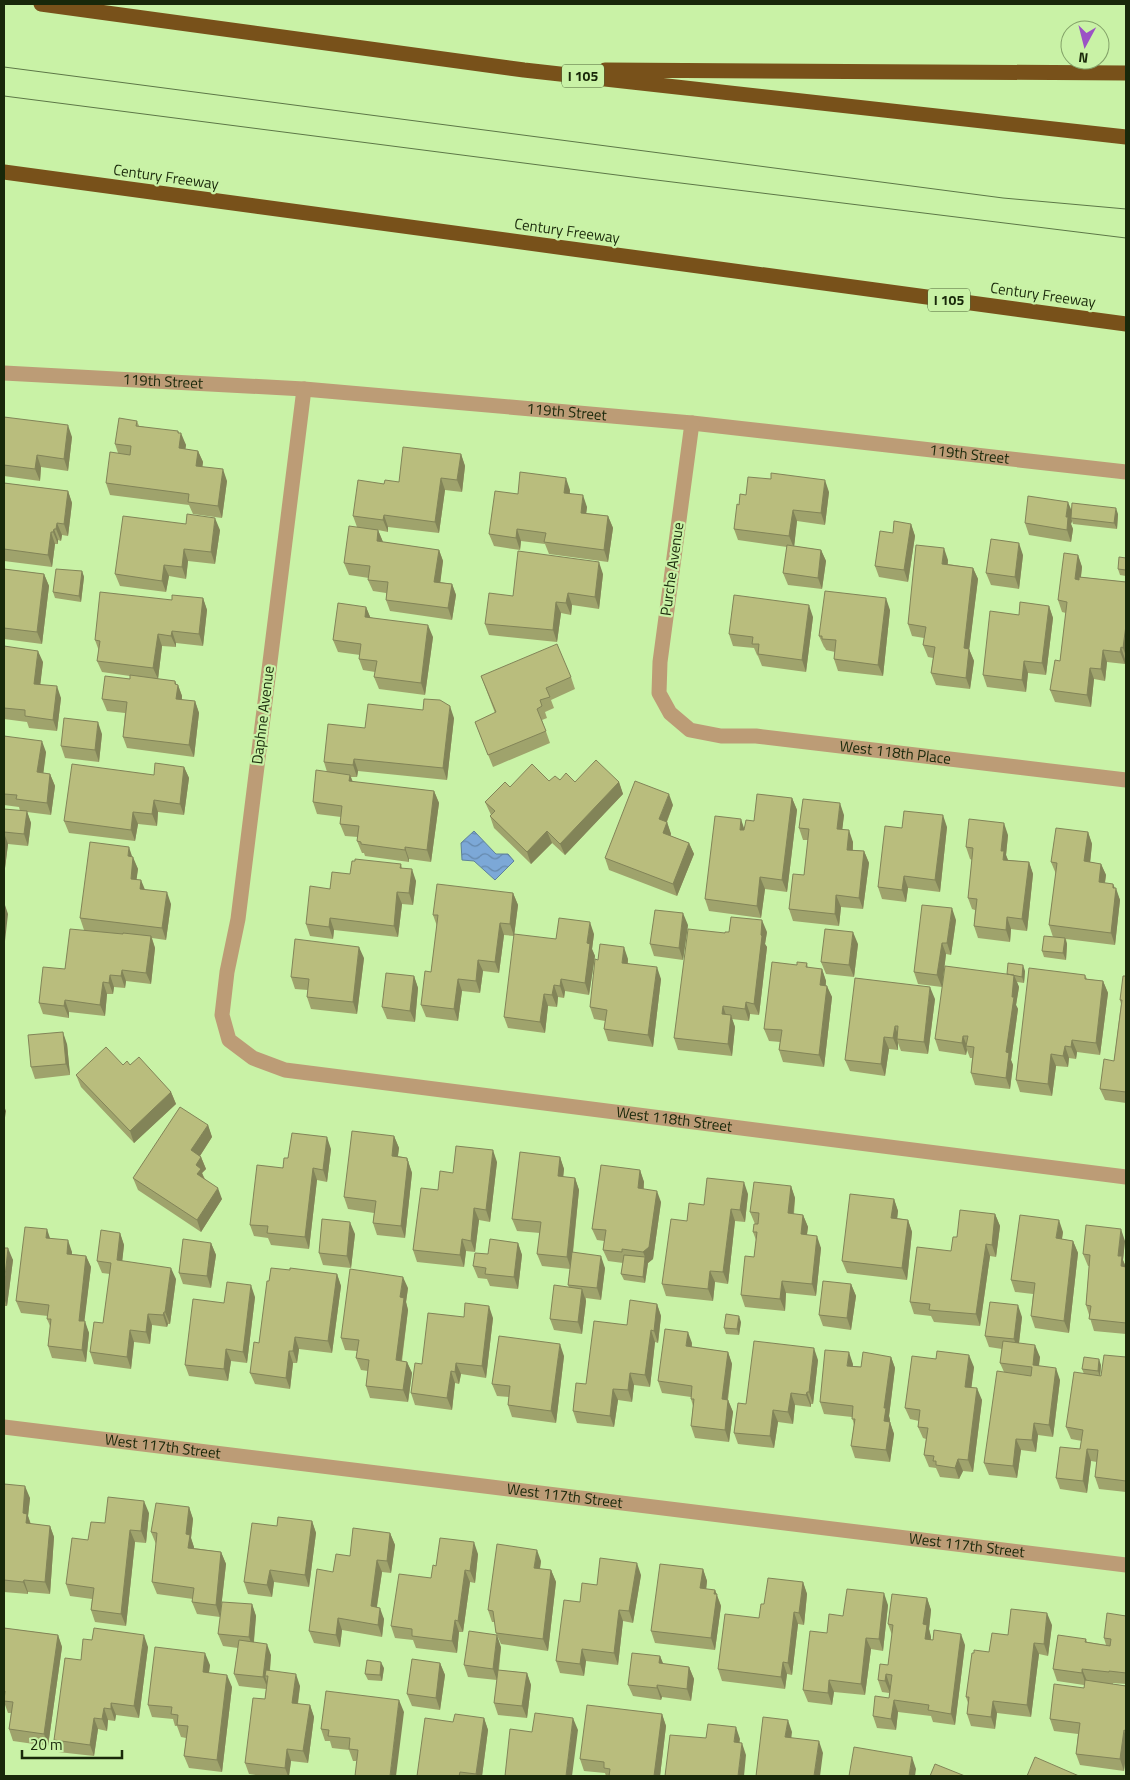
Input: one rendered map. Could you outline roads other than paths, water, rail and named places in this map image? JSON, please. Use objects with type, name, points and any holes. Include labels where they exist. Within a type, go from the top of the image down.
[{"type":"highway","name":"I 105","points":[[41,4],[524,70],[1126,137]]},
{"type":"highway","points":[[524,70],[1126,73]]},
{"type":"highway","name":"Century Freeway","points":[[4,172],[1126,324]]},
{"type":"street","name":"119th Street","points":[[4,373],[304,389],[692,423],[1126,472]]},
{"type":"street","name":"Daphne Avenue","points":[[229,1040],[222,1015],[227,972],[238,920],[304,389]]},
{"type":"street","name":"Purche Avenue","points":[[670,713],[659,693],[660,662],[692,423]]},
{"type":"street","name":"West 118th Place","points":[[670,713],[690,730],[721,736],[756,736],[1126,780]]},
{"type":"street","name":"West 118th Street","points":[[229,1040],[253,1058],[286,1070],[1126,1177]]},
{"type":"street","name":"West 117th Street","points":[[4,1427],[1126,1565]]},
{"type":"water","points":[[474,831],[496,854],[508,854],[514,861],[495,880],[474,861],[462,860],[461,843]]},
{"type":"tram line","points":[[4,67],[1003,198],[1126,209]]},
{"type":"tram line","points":[[4,96],[1126,238]]}]
